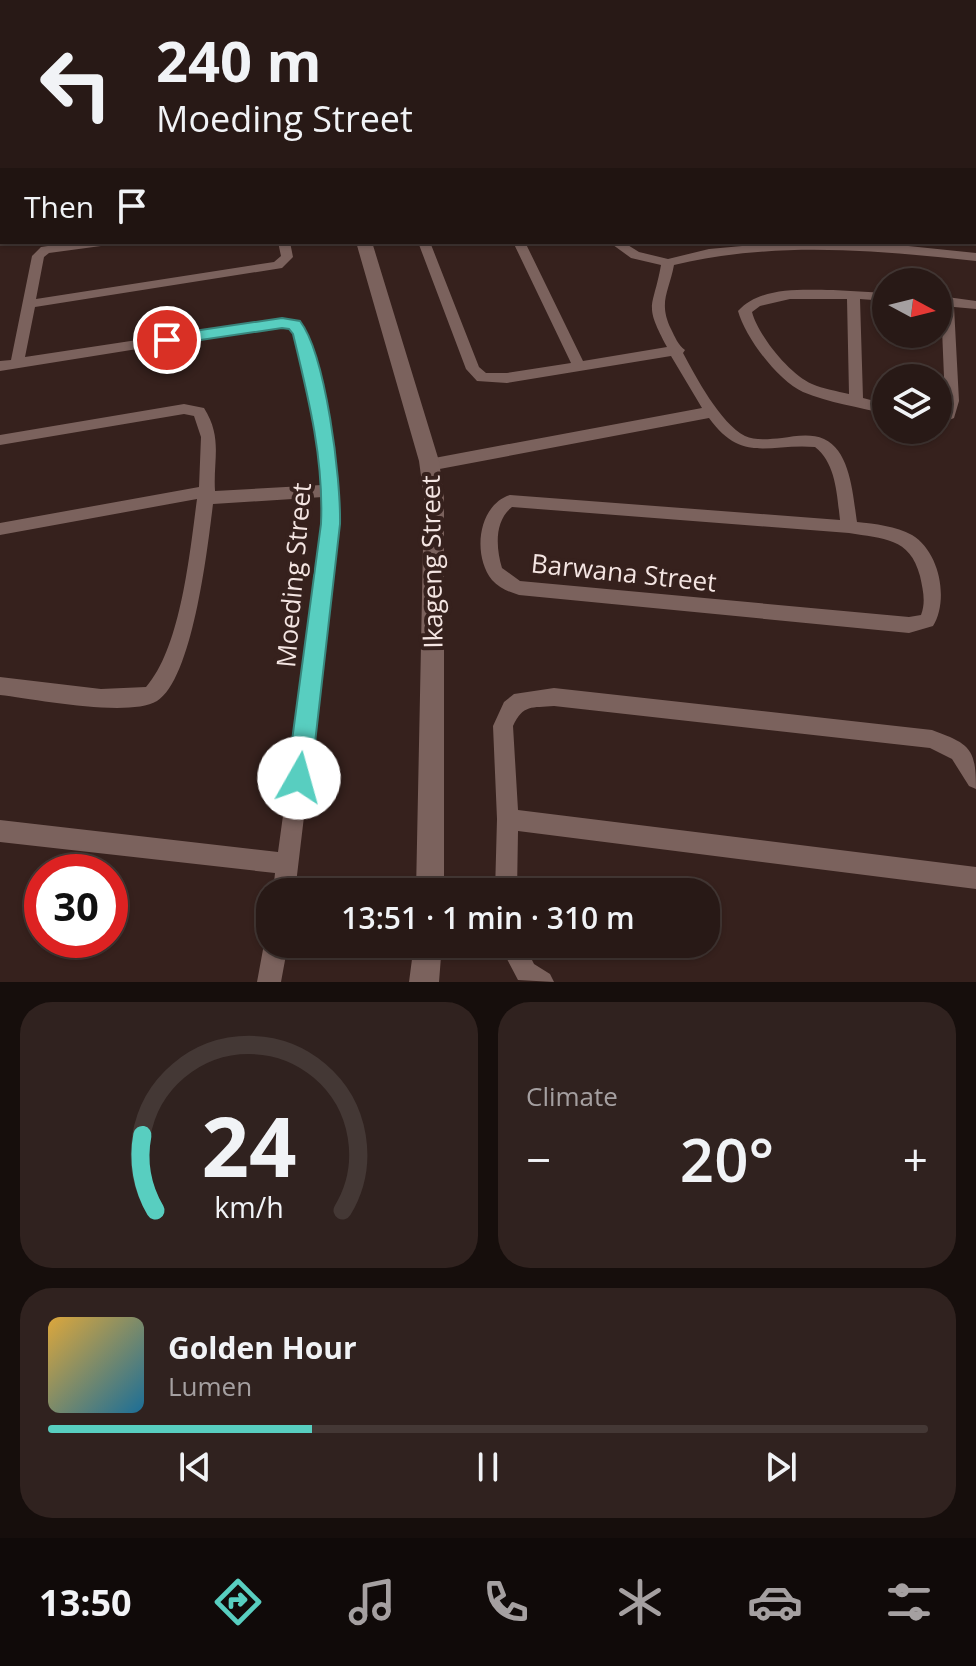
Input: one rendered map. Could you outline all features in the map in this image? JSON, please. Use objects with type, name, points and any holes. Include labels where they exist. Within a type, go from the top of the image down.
[{"type":"street","points":[[9,365],[30,304],[35,260],[40,253],[90,244]]},
{"type":"street","points":[[30,304],[278,265],[287,257],[284,244]]},
{"type":"street","name":"Ikageng Street","points":[[365,244],[429,465],[434,498],[430,878]]},
{"type":"street","points":[[425,244],[450,312],[479,376],[495,380],[678,350]]},
{"type":"street","points":[[520,244],[579,366]]},
{"type":"street","points":[[618,244],[635,255],[668,263],[706,248],[794,245],[941,247],[976,257]]},
{"type":"street","points":[[668,263],[656,307],[711,412],[724,428],[744,441],[806,441],[824,446],[831,452],[840,475],[849,527]]},
{"type":"street","points":[[853,296],[856,402]]},
{"type":"street","points":[[872,297],[779,297],[759,301],[745,311],[756,333],[797,382],[872,406]]},
{"type":"street","points":[[952,302],[976,305]]},
{"type":"street","name":"Moeding Street","points":[[9,365],[262,325],[292,323],[301,333],[320,409],[332,490],[323,587],[286,878]]},
{"type":"street","points":[[0,440],[192,409],[203,418],[209,439],[207,495],[177,651],[169,677],[161,689],[132,700],[0,686]]},
{"type":"street","points":[[429,465],[711,412]]},
{"type":"street","points":[[0,529],[207,495],[332,490]]},
{"type":"street","name":"Barwana Street","points":[[510,501],[849,527],[897,536],[918,547],[934,606],[927,621],[909,625],[519,588],[502,579],[492,564],[494,512],[500,504],[510,501]]},
{"type":"street","points":[[506,878],[508,819],[503,726],[507,714],[516,703],[541,696],[932,739],[959,752],[976,779]]},
{"type":"street","points":[[508,819],[976,878]]},
{"type":"street","points":[[0,831],[288,864]]},
{"type":"street","points":[[269,982],[273,958]]},
{"type":"street","points":[[424,982],[427,958]]},
{"type":"street","points":[[518,958],[526,972],[542,982]]},
{"type":"route","points":[[167,340],[282,323],[294,324],[301,333],[320,409],[332,490],[331,524],[299,778]]}]
